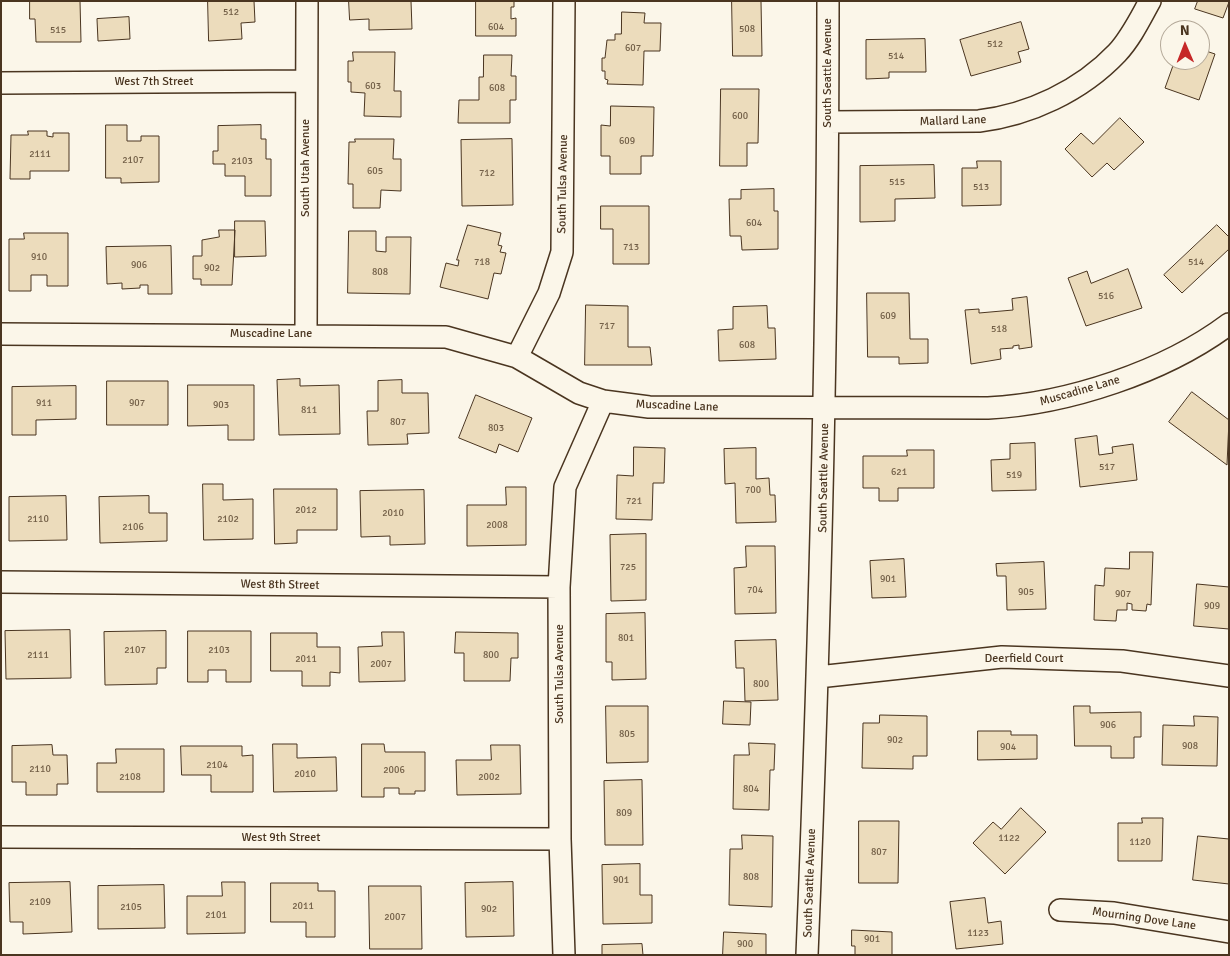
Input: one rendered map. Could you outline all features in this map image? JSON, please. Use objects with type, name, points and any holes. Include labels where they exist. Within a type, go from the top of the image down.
[{"type":"street","name":"South Utah Avenue","points":[[306,334],[307,1]]},
{"type":"street","name":"South Tulsa Avenue","points":[[517,357],[549,294],[562,252],[564,1]]},
{"type":"street","name":"South Seattle Avenue","points":[[807,955],[818,677],[825,408],[828,1]]},
{"type":"street","name":"Mallard Lane","points":[[828,122],[979,121],[998,119],[1028,110],[1061,95],[1093,74],[1117,53],[1134,31],[1150,1]]},
{"type":"street","name":"West 7th Street","points":[[1,83],[306,81]]},
{"type":"street","name":"Muscadine Lane","points":[[1,334],[446,336],[517,357],[572,389],[603,401],[649,407],[825,408],[988,408],[1030,405],[1076,394],[1144,372],[1225,334]]},
{"type":"street","name":"South Tulsa Avenue","points":[[564,955],[560,839],[559,588],[565,487],[603,401]]},
{"type":"street","name":"West 8th Street","points":[[1,582],[559,588]]},
{"type":"street","name":"Deerfield Court","points":[[818,677],[1002,657],[1122,661],[1229,676]]},
{"type":"street","name":"West 9th Street","points":[[1,837],[560,839]]},
{"type":"street","name":"Mourning Dove Lane","points":[[1060,910],[1114,913],[1229,932]]},
{"type":"building","points":[[30,1],[80,1],[81,42],[36,42],[35,19],[30,19]]},
{"type":"building","points":[[208,1],[254,1],[255,22],[241,23],[242,39],[209,41]]},
{"type":"building","points":[[349,1],[411,1],[412,29],[369,30],[369,19],[350,20]]},
{"type":"building","points":[[476,1],[514,1],[514,7],[511,7],[511,19],[516,18],[516,36],[476,36]]},
{"type":"building","points":[[732,1],[761,1],[762,56],[733,56]]},
{"type":"building","points":[[1198,1],[1229,2],[1223,18],[1195,9]]},
{"type":"building","points":[[622,12],[645,13],[644,23],[661,23],[660,51],[644,51],[643,85],[607,84],[608,80],[605,79],[605,71],[602,71],[602,58],[605,58],[607,40],[615,40],[615,34],[621,34]]},
{"type":"building","points":[[129,17],[130,39],[98,41],[97,19]]},
{"type":"building","points":[[1021,22],[1029,49],[1018,52],[1021,62],[971,76],[960,40]]},
{"type":"building","points":[[925,39],[926,72],[889,72],[889,78],[866,79],[866,40]]},
{"type":"building","points":[[353,52],[395,52],[394,91],[401,91],[401,117],[364,116],[365,93],[351,92],[351,82],[348,82],[348,61],[353,61]]},
{"type":"building","points":[[1210,52],[1215,54],[1210,68]]},
{"type":"building","points":[[484,55],[512,55],[511,76],[516,76],[516,100],[510,100],[510,123],[458,123],[459,100],[479,100],[479,77],[483,77]]},
{"type":"building","points":[[1171,70],[1209,70],[1199,100],[1165,88]]},
{"type":"building","points":[[721,89],[759,89],[758,143],[747,143],[747,166],[720,166]]},
{"type":"building","points":[[611,106],[654,107],[653,156],[641,156],[641,174],[610,174],[610,156],[601,156],[601,125],[610,126]]},
{"type":"building","points":[[1120,118],[1144,142],[1114,170],[1107,163],[1092,177],[1065,149],[1081,133],[1093,144]]},
{"type":"building","points":[[106,125],[127,125],[127,141],[141,141],[141,136],[159,136],[159,182],[121,183],[121,178],[106,178]]},
{"type":"building","points":[[261,125],[261,139],[266,139],[266,159],[271,159],[271,196],[245,196],[245,176],[225,176],[225,164],[213,164],[213,151],[218,151],[218,126]]},
{"type":"building","points":[[28,131],[47,131],[47,136],[53,137],[53,133],[69,133],[69,171],[30,171],[30,179],[10,179],[11,135],[28,135]]},
{"type":"building","points":[[355,139],[394,139],[393,159],[401,159],[401,191],[381,190],[380,208],[353,208],[353,184],[348,184],[349,142],[355,142]]},
{"type":"building","points":[[512,139],[513,205],[462,206],[461,140]]},
{"type":"building","points":[[977,161],[1001,161],[1001,205],[962,206],[962,168],[977,168]]},
{"type":"building","points":[[934,165],[935,198],[895,199],[895,221],[860,222],[860,166]]},
{"type":"building","points":[[774,189],[774,211],[778,211],[778,249],[742,250],[741,236],[730,236],[729,199],[741,199],[741,190]]},
{"type":"building","points":[[601,206],[649,206],[649,264],[613,264],[613,229],[601,229]]},
{"type":"building","points":[[235,221],[265,221],[266,256],[235,257]]},
{"type":"building","points":[[468,225],[501,233],[498,245],[502,246],[500,252],[506,253],[501,274],[494,273],[488,299],[440,287],[446,263],[458,266],[459,260],[457,260]]},
{"type":"building","points":[[1217,225],[1229,237],[1229,249],[1182,293],[1164,275]]},
{"type":"building","points":[[219,230],[235,230],[232,285],[201,285],[201,279],[193,279],[193,256],[202,256],[202,240],[219,237]]},
{"type":"building","points":[[349,231],[376,231],[376,251],[386,252],[386,237],[411,237],[410,294],[348,293]]},
{"type":"building","points":[[24,233],[68,233],[68,286],[47,286],[47,275],[31,275],[31,291],[9,291],[9,239],[24,239]]},
{"type":"building","points":[[171,246],[172,294],[148,294],[148,285],[140,285],[140,288],[122,289],[122,283],[107,284],[106,247]]},
{"type":"building","points":[[1128,269],[1142,308],[1086,326],[1068,278],[1087,271],[1091,283]]},
{"type":"building","points":[[867,293],[909,293],[910,339],[928,339],[928,363],[899,364],[899,357],[868,357]]},
{"type":"building","points":[[1027,297],[1032,347],[1019,349],[1019,345],[1013,346],[1013,348],[1000,349],[1001,359],[971,364],[965,310],[979,309],[979,313],[1013,310],[1012,299]]},
{"type":"building","points":[[586,305],[628,306],[628,347],[650,347],[652,365],[585,365]]},
{"type":"building","points":[[767,306],[768,328],[775,328],[776,359],[719,361],[718,330],[733,329],[733,307]]},
{"type":"building","points":[[300,379],[300,386],[339,385],[340,434],[279,435],[277,380]]},
{"type":"building","points":[[402,380],[402,393],[428,393],[429,433],[407,434],[408,444],[368,445],[367,411],[378,411],[378,381]]},
{"type":"building","points":[[107,381],[168,381],[168,425],[107,425]]},
{"type":"building","points":[[188,385],[254,385],[254,440],[228,440],[228,425],[188,426]]},
{"type":"building","points":[[76,386],[76,419],[36,420],[36,435],[12,435],[12,387]]},
{"type":"building","points":[[1192,392],[1229,420],[1227,465],[1169,422]]},
{"type":"building","points":[[476,395],[532,418],[518,452],[499,444],[496,453],[459,438]]},
{"type":"building","points":[[1097,436],[1099,455],[1113,453],[1112,447],[1133,444],[1137,480],[1080,487],[1075,439]]},
{"type":"building","points":[[1035,443],[1036,490],[992,491],[991,460],[1010,459],[1010,444]]},
{"type":"building","points":[[634,447],[665,448],[664,483],[653,483],[652,520],[616,519],[617,475],[633,476]]},
{"type":"building","points":[[756,448],[756,479],[769,478],[770,495],[775,495],[776,522],[736,523],[735,483],[725,484],[724,449]]},
{"type":"building","points":[[907,450],[934,450],[934,488],[898,488],[898,501],[879,501],[879,488],[863,488],[863,456],[907,456]]},
{"type":"building","points":[[203,484],[223,484],[223,500],[253,499],[253,539],[204,540]]},
{"type":"building","points":[[506,487],[526,487],[526,545],[467,546],[467,505],[506,505]]},
{"type":"building","points":[[274,489],[337,489],[337,530],[297,530],[297,543],[275,544]]},
{"type":"building","points":[[424,490],[425,544],[390,545],[390,536],[361,537],[360,491]]},
{"type":"building","points":[[66,496],[67,540],[9,541],[9,497]]},
{"type":"building","points":[[149,496],[149,513],[167,513],[167,541],[100,543],[99,497]]},
{"type":"building","points":[[646,534],[646,600],[611,601],[610,535]]},
{"type":"building","points":[[746,546],[775,546],[776,613],[735,614],[734,568],[746,567]]},
{"type":"building","points":[[1130,552],[1153,552],[1151,605],[1147,604],[1146,611],[1132,610],[1132,604],[1127,603],[1127,610],[1117,610],[1116,621],[1094,620],[1095,585],[1104,586],[1105,568],[1129,569]]},
{"type":"building","points":[[904,559],[906,597],[872,598],[870,561]]},
{"type":"building","points":[[1044,562],[1046,609],[1007,610],[1006,576],[997,576],[996,564]]},
{"type":"building","points":[[1197,584],[1229,587],[1229,629],[1194,626]]},
{"type":"building","points":[[645,613],[646,679],[612,680],[612,662],[606,662],[606,614]]},
{"type":"building","points":[[70,630],[71,678],[6,679],[5,631]]},
{"type":"building","points":[[166,631],[166,668],[157,668],[157,684],[105,685],[104,632]]},
{"type":"building","points":[[188,631],[251,631],[251,682],[226,682],[226,670],[208,670],[208,682],[188,682]]},
{"type":"building","points":[[382,632],[404,632],[405,681],[359,682],[358,647],[382,646]]},
{"type":"building","points":[[456,632],[518,633],[518,658],[511,658],[510,681],[464,681],[464,653],[455,653]]},
{"type":"building","points":[[271,633],[317,633],[317,647],[340,647],[340,673],[330,672],[330,686],[302,686],[302,671],[271,671]]},
{"type":"building","points":[[776,640],[778,700],[745,701],[744,668],[736,668],[735,641]]},
{"type":"building","points":[[724,701],[751,702],[750,725],[723,724]]},
{"type":"building","points":[[606,706],[648,706],[648,762],[607,763]]},
{"type":"building","points":[[1074,706],[1090,706],[1090,713],[1141,712],[1141,737],[1134,737],[1134,758],[1111,758],[1111,746],[1075,746]]},
{"type":"building","points":[[880,715],[927,716],[927,756],[913,756],[913,769],[862,768],[863,723],[879,723]]},
{"type":"building","points":[[1194,716],[1218,717],[1217,766],[1162,765],[1163,725],[1194,726]]},
{"type":"building","points":[[978,731],[1011,731],[1011,735],[1037,735],[1037,759],[978,760]]},
{"type":"building","points":[[749,743],[775,744],[774,770],[770,770],[769,810],[733,809],[734,755],[749,755]]},
{"type":"building","points":[[273,744],[297,744],[297,758],[336,757],[337,791],[274,792]]},
{"type":"building","points":[[362,744],[384,744],[385,752],[425,752],[425,791],[415,791],[415,794],[399,794],[399,788],[384,788],[384,797],[362,797]]},
{"type":"building","points":[[52,745],[53,755],[67,755],[68,784],[57,784],[57,795],[26,795],[26,782],[12,782],[12,746]]},
{"type":"building","points":[[491,745],[520,745],[521,794],[457,795],[456,760],[491,760]]},
{"type":"building","points":[[181,746],[242,746],[242,756],[253,755],[253,792],[211,792],[211,775],[182,775]]},
{"type":"building","points":[[116,749],[164,749],[164,792],[97,792],[97,763],[116,763]]},
{"type":"building","points":[[642,780],[643,845],[605,845],[604,781]]},
{"type":"building","points":[[1021,808],[1046,832],[1005,874],[973,843],[993,822],[1001,829]]},
{"type":"building","points":[[1142,818],[1163,818],[1162,861],[1118,861],[1118,823],[1142,823]]},
{"type":"building","points":[[859,821],[899,821],[898,883],[859,883]]},
{"type":"building","points":[[742,835],[773,836],[772,907],[729,905],[730,849],[742,849]]},
{"type":"building","points":[[1198,836],[1229,839],[1229,884],[1193,880]]},
{"type":"building","points":[[640,864],[640,895],[652,895],[652,923],[603,924],[602,865]]},
{"type":"building","points":[[70,882],[72,932],[23,934],[23,922],[10,922],[9,883]]},
{"type":"building","points":[[222,882],[245,882],[245,933],[187,934],[187,896],[222,896]]},
{"type":"building","points":[[513,882],[514,936],[466,937],[465,883]]},
{"type":"building","points":[[271,883],[318,883],[318,891],[335,891],[335,937],[306,937],[306,922],[271,922]]},
{"type":"building","points":[[164,885],[165,928],[98,929],[98,886]]},
{"type":"building","points":[[369,886],[421,886],[422,949],[370,949]]},
{"type":"building","points":[[985,898],[988,923],[1001,921],[1003,944],[956,949],[950,902]]},
{"type":"building","points":[[852,930],[892,932],[892,955],[855,955],[855,946],[852,946]]},
{"type":"building","points":[[724,932],[766,934],[766,955],[723,955]]},
{"type":"building","points":[[642,944],[643,955],[602,955],[602,945]]}]
